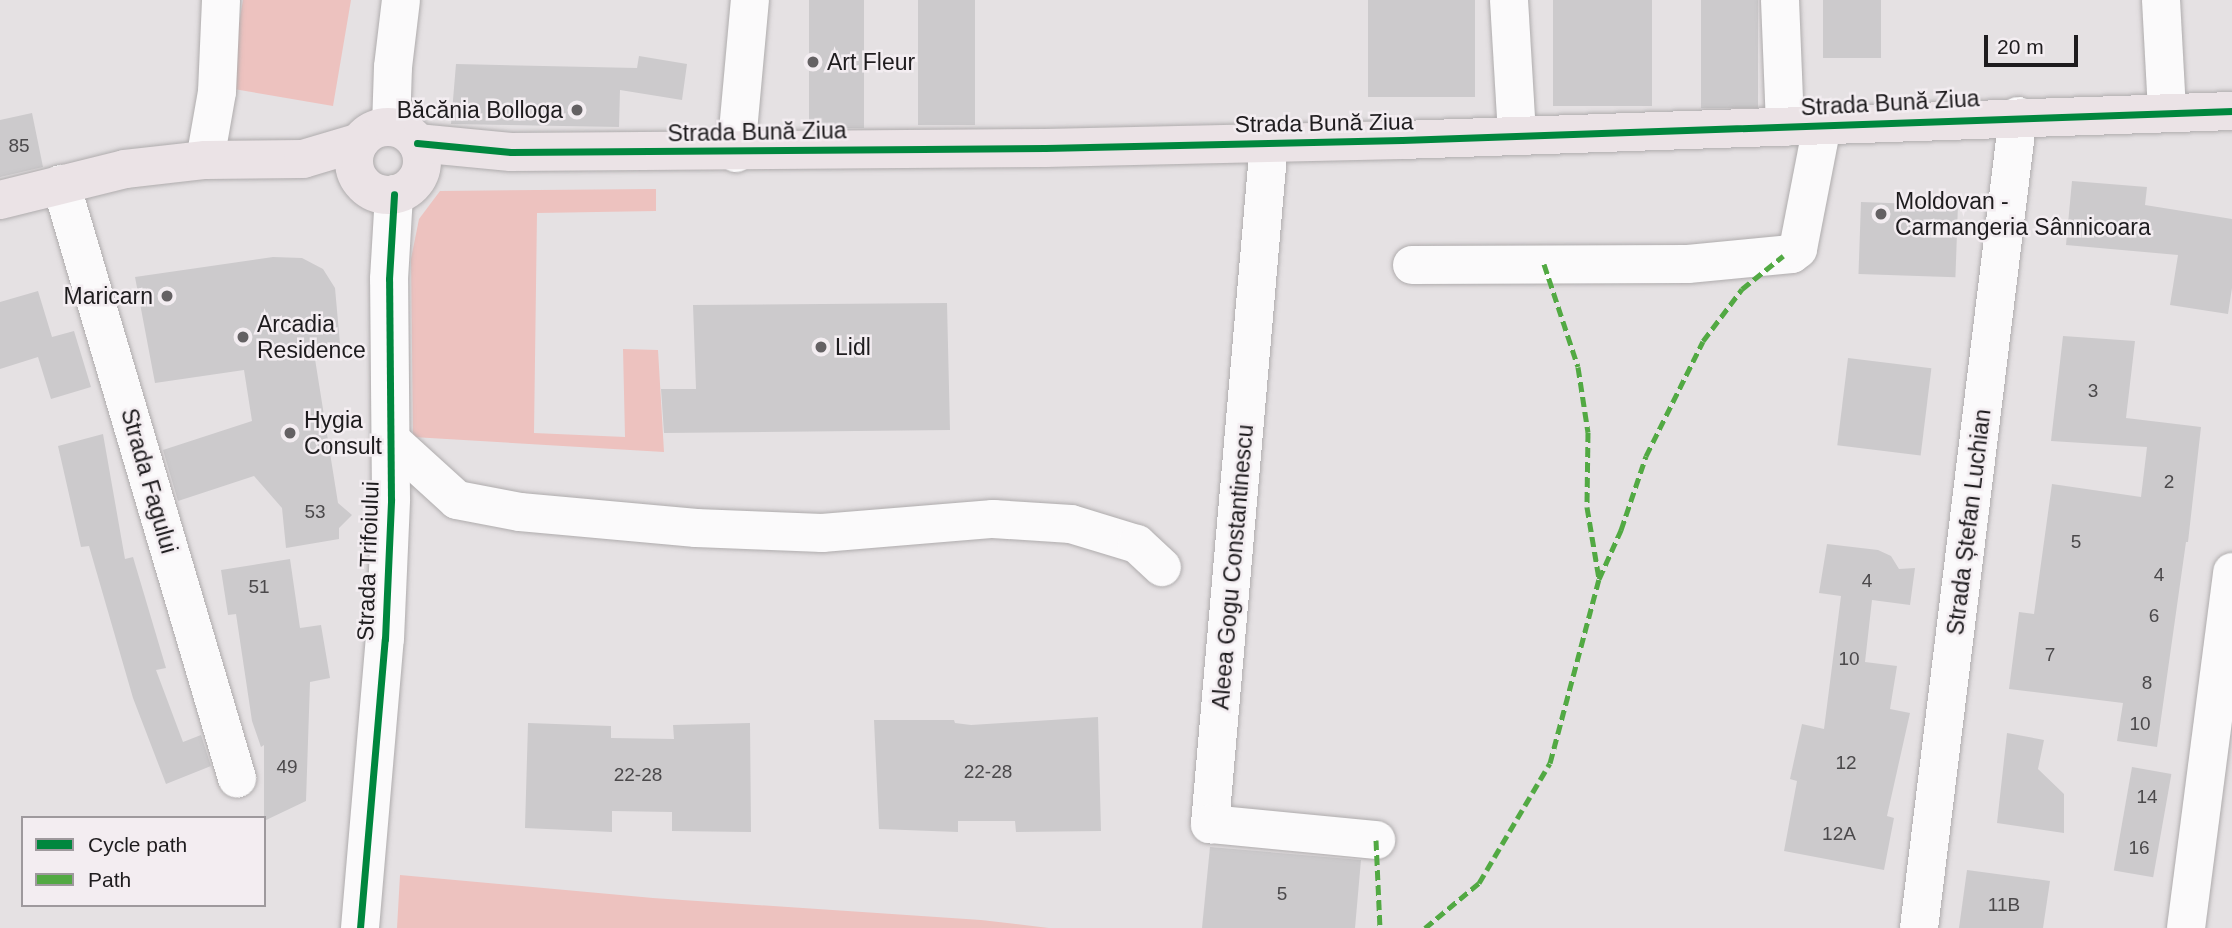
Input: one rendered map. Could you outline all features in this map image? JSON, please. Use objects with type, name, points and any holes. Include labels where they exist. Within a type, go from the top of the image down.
[{"type":"main road","name":"Strada Bună Ziua","points":[[390,161],[511,152],[736,153],[1269,143],[1516,125],[1785,127],[2018,116],[2232,111]]},
{"type":"main road","points":[[0,200],[125,169],[205,160],[390,161]]},
{"type":"street","points":[[205,160],[217,92],[221,0]]},
{"type":"street","name":"Strada Trifoiului","points":[[360,928],[385,639],[391,440],[390,161],[393,67],[401,0]]},
{"type":"street","points":[[736,153],[750,0]]},
{"type":"street","points":[[1510,0],[1516,125]]},
{"type":"street","points":[[1780,0],[1785,127]]},
{"type":"street","points":[[2161,0],[2167,113]]},
{"type":"street","name":"Strada Ștefan Luchian","points":[[1919,928],[2018,116]]},
{"type":"street","points":[[1412,265],[1688,264],[1792,254],[1798,248],[1822,125]]},
{"type":"street","name":"Aleea Gogu Constantinescu","points":[[1269,143],[1210,824],[1377,840]]},
{"type":"street","name":"Strada Fagului","points":[[61,184],[237,778]]},
{"type":"street","points":[[391,440],[457,500],[520,512],[696,528],[822,533],[993,519],[1071,524],[1137,544],[1162,568]]},
{"type":"street","points":[[2186,928],[2232,572]]},
{"type":"shaded area","points":[[243,0],[351,0],[333,106],[228,88]]},
{"type":"shaded area","points":[[656,189],[656,211],[537,213],[534,433],[625,437],[623,349],[658,350],[664,452],[413,437],[411,259],[419,219],[440,191]]},
{"type":"shaded area","points":[[400,875],[653,898],[981,920],[1049,928],[397,928]]},
{"type":"building","points":[[809,0],[864,0],[864,128],[809,128]]},
{"type":"building","points":[[918,0],[975,0],[975,125],[918,125]]},
{"type":"building","points":[[1368,0],[1475,0],[1475,97],[1368,97]]},
{"type":"building","points":[[1553,0],[1652,0],[1652,106],[1553,106]]},
{"type":"building","points":[[1701,0],[1758,0],[1758,108],[1701,108]]},
{"type":"building","points":[[1823,0],[1881,0],[1881,58],[1823,58]]},
{"type":"building","points":[[639,56],[687,64],[682,100],[620,90],[619,127],[451,124],[456,64],[637,68]]},
{"type":"building","points":[[32,113],[43,167],[0,177],[0,120]]},
{"type":"building","points":[[2072,181],[2147,187],[2145,205],[2232,219],[2232,288],[2228,314],[2170,305],[2178,255],[2066,245]]},
{"type":"building","points":[[1861,202],[1958,205],[1955,277],[1858,274]]},
{"type":"building","points":[[273,257],[302,258],[323,269],[335,288],[341,355],[315,359],[338,503],[352,515],[339,528],[339,539],[286,548],[282,508],[254,476],[178,501],[163,450],[252,421],[244,370],[155,383],[135,277]]},
{"type":"building","points":[[38,291],[52,337],[74,331],[91,387],[51,399],[38,357],[0,369],[0,302]]},
{"type":"building","name":"Lidl","points":[[947,303],[950,430],[664,433],[661,389],[696,389],[693,305]]},
{"type":"building","points":[[2063,336],[2135,341],[2126,418],[2201,427],[2188,542],[2157,747],[2117,741],[2123,703],[2009,689],[2019,612],[2034,614],[2052,484],[2141,497],[2147,447],[2051,441]]},
{"type":"building","points":[[1848,358],[1931,368],[1921,456],[1837,445]]},
{"type":"building","points":[[103,434],[125,559],[133,557],[166,668],[156,670],[183,742],[201,735],[211,766],[166,784],[133,698],[89,546],[81,547],[58,446]]},
{"type":"building","points":[[1827,544],[1878,550],[1891,556],[1899,569],[1915,568],[1910,605],[1872,600],[1865,662],[1897,666],[1890,709],[1910,713],[1887,816],[1894,818],[1884,870],[1784,851],[1797,781],[1790,779],[1802,724],[1824,729],[1841,596],[1819,593]]},
{"type":"building","points":[[290,559],[300,628],[321,625],[330,678],[310,682],[306,801],[266,820],[264,745],[261,747],[252,721],[236,614],[228,615],[221,570]]},
{"type":"building","points":[[1098,717],[1101,831],[1016,832],[1015,821],[958,821],[958,832],[879,829],[874,720],[954,720],[955,723],[971,725]]},
{"type":"building","points":[[528,723],[611,726],[611,738],[674,739],[673,725],[750,723],[751,832],[672,831],[672,812],[612,811],[612,832],[525,828]]},
{"type":"building","points":[[2007,733],[2044,740],[2038,769],[2064,794],[2064,833],[1997,823]]},
{"type":"building","points":[[2132,767],[2171,774],[2153,877],[2114,870]]},
{"type":"building","points":[[1210,847],[1361,860],[1355,928],[1202,928]]},
{"type":"building","points":[[1967,870],[2050,881],[2043,928],[1959,928]]},
{"type":"marked path","points":[[1425,928],[1479,883],[1550,763],[1599,579],[1621,530],[1646,456],[1703,341],[1742,289],[1783,256]]},
{"type":"marked path","points":[[1544,264],[1578,367],[1588,432],[1587,507],[1599,579]]},
{"type":"marked path","points":[[1376,840],[1380,928]]},
{"type":"cycle path","points":[[417,143],[511,152],[1045,148],[1402,140],[2232,111]]},
{"type":"cycle path","points":[[360,928],[385,639],[391,499],[389,279],[394,194]]},
{"type":"place","name":"Art Fleur","points":[[813,62]]},
{"type":"place","name":"Băcănia Bolloga","points":[[577,110]]},
{"type":"place","name":"Moldovan - Carmangeria Sânnicoara","points":[[1881,214]]},
{"type":"place","name":"Maricarn","points":[[167,296]]},
{"type":"place","name":"Arcadia Residence","points":[[243,337]]},
{"type":"place","name":"Lidl","points":[[821,347]]},
{"type":"place","name":"Hygia Consult","points":[[290,433]]}]
